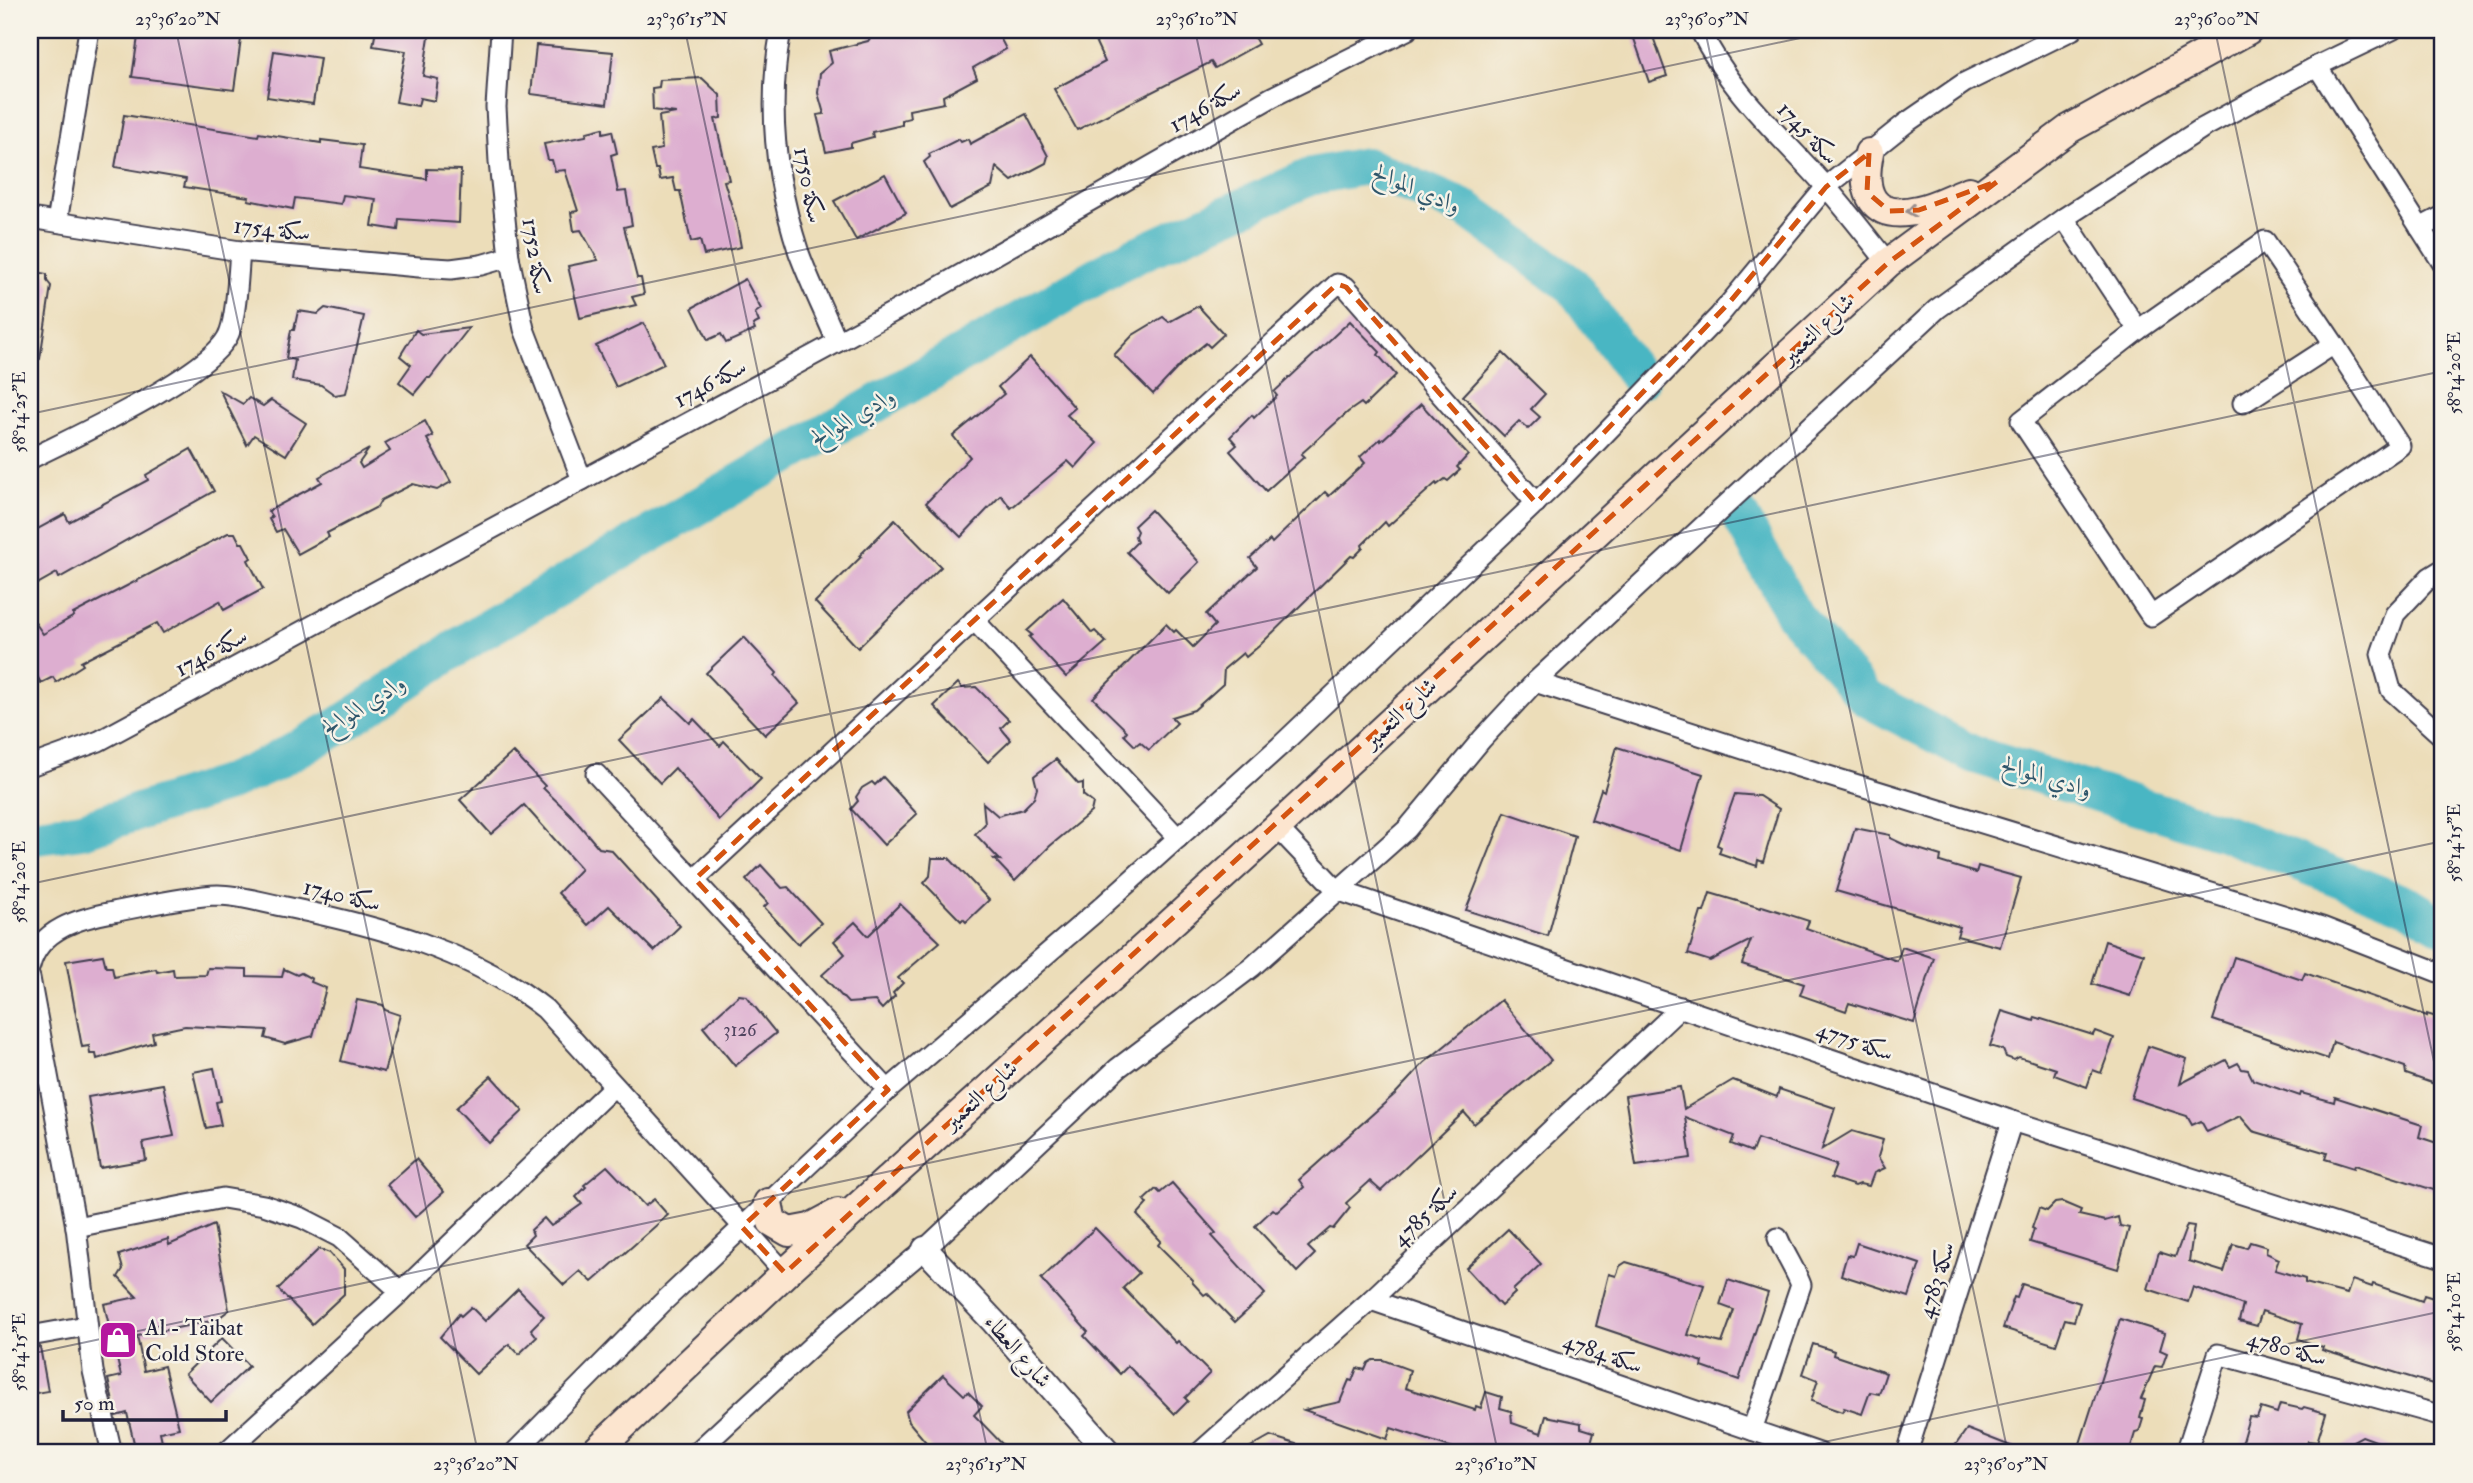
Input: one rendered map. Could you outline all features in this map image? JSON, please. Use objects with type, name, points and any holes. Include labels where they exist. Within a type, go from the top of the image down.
[{"type":"main road","name":"شارع التعمير","points":[[594,1453],[860,1204],[1277,827],[1888,263],[2069,129],[2248,30]]},
{"type":"main road","points":[[1869,153],[1864,173],[1867,192],[1877,205],[1889,211],[1900,213],[1919,210],[1998,181]]},
{"type":"main road","points":[[768,1202],[772,1222],[789,1232],[810,1228],[860,1204]]},
{"type":"street","points":[[57,222],[89,30]]},
{"type":"street","name":"سكة 1752","points":[[501,30],[496,107],[509,257],[524,329],[582,480]]},
{"type":"street","name":"سكة 1750","points":[[781,30],[774,69],[778,165],[787,211],[800,255],[837,342]]},
{"type":"street","name":"سكة 1745","points":[[1700,30],[1737,91],[1774,134],[1826,187],[1888,263]]},
{"type":"street","points":[[514,1453],[662,1303],[888,1090],[1098,910],[1280,746],[1536,503],[1718,316],[1826,187],[1906,123],[1964,83],[2072,30]]},
{"type":"street","points":[[696,1453],[830,1329],[925,1249],[1118,1068],[1252,967],[1407,829],[1482,739],[1535,682],[1937,309],[2064,218],[2201,129],[2317,66],[2392,30]]},
{"type":"street","name":"سكة 1746","points":[[30,766],[99,741],[837,342],[1272,97],[1395,33]]},
{"type":"street","points":[[2317,66],[2443,264]]},
{"type":"street","points":[[2420,228],[2443,216]]},
{"type":"street","name":"سكة 1754","points":[[30,218],[240,251],[451,269],[481,265],[509,257]]},
{"type":"street","points":[[2064,218],[2138,330]]},
{"type":"street","points":[[2265,241],[2400,446],[2151,616],[2021,421],[2138,330],[2265,241]]},
{"type":"street","points":[[30,459],[127,409],[201,365],[217,351],[230,332],[240,251]]},
{"type":"street","points":[[695,879],[1337,284],[1346,287],[1536,503]]},
{"type":"street","points":[[2243,403],[2334,344]]},
{"type":"street","points":[[2443,569],[2430,577],[2395,614],[2381,654],[2391,690],[2443,737]]},
{"type":"street","points":[[974,620],[1178,838]]},
{"type":"street","points":[[1535,682],[1800,767],[2322,927],[2443,974]]},
{"type":"street","points":[[596,774],[888,1090]]},
{"type":"street","name":"سكة 4775","points":[[1277,827],[1337,890],[2011,1121],[2443,1258]]},
{"type":"street","name":"سكة 1740","points":[[30,966],[33,955],[45,939],[58,929],[79,920],[219,895],[331,916],[394,933],[472,963],[499,976],[545,1009],[785,1273]]},
{"type":"street","points":[[30,978],[76,1227],[93,1371],[112,1453]]},
{"type":"street","name":"سكة 4785","points":[[1199,1453],[1371,1300],[1681,1007]]},
{"type":"street","points":[[225,1453],[401,1292],[614,1086]]},
{"type":"street","name":"سكة 4783","points":[[1907,1453],[2011,1121]]},
{"type":"street","points":[[76,1227],[223,1198],[264,1205],[302,1219],[338,1237],[401,1292]]},
{"type":"street","points":[[1752,1430],[1801,1285],[1796,1270],[1788,1263],[1778,1238]]},
{"type":"street","name":"شارع العطاء","points":[[925,1249],[994,1322],[1109,1453]]},
{"type":"street","name":"سكة 4784","points":[[1371,1300],[1819,1453]]},
{"type":"street","points":[[30,1336],[86,1326]]},
{"type":"street","name":"سكة 4780","points":[[2186,1453],[2218,1354],[2443,1416]]},
{"type":"highlighted area","points":[[1869,153],[1867,192],[1889,211],[1919,210],[1998,181],[1888,263],[785,1273],[742,1227],[888,1090],[695,879],[1337,284],[1346,287],[1536,503],[1728,304],[1826,187]]},
{"type":"building","points":[[139,30],[185,30],[241,39],[234,90],[132,77]]},
{"type":"building","points":[[376,30],[430,30],[423,76],[438,79],[435,101],[420,98],[418,106],[396,102],[406,51],[373,46]]},
{"type":"building","points":[[876,30],[996,30],[1006,49],[973,68],[977,78],[943,96],[944,103],[909,110],[910,118],[902,120],[902,125],[872,132],[873,137],[851,143],[851,147],[826,152],[817,115],[824,114],[818,93],[820,73],[832,63],[829,51],[868,41]]},
{"type":"building","points":[[1090,30],[1250,30],[1258,44],[1215,68],[1211,62],[1077,130],[1054,89],[1105,62]]},
{"type":"building","points":[[1631,30],[1644,30],[1652,34],[1667,76],[1649,82]]},
{"type":"building","points":[[536,45],[613,52],[607,104],[531,94]]},
{"type":"building","points":[[274,51],[320,58],[313,104],[267,97]]},
{"type":"building","points":[[702,78],[720,95],[721,118],[715,119],[729,180],[724,181],[741,247],[704,255],[700,240],[691,242],[680,191],[676,191],[673,178],[660,180],[651,151],[662,149],[659,116],[676,113],[653,110],[652,88],[659,87],[660,80]]},
{"type":"building","points":[[1026,114],[1048,156],[1046,163],[1012,181],[996,167],[992,187],[950,209],[924,162],[930,157],[929,154],[959,139],[961,142],[968,139],[970,144]]},
{"type":"building","points":[[124,115],[258,136],[259,133],[321,143],[321,140],[362,145],[359,169],[427,179],[427,169],[461,170],[459,223],[399,219],[398,230],[372,226],[376,199],[343,195],[341,204],[295,198],[293,209],[248,200],[249,197],[184,187],[186,179],[115,167]]},
{"type":"building","points":[[603,128],[603,133],[612,131],[617,153],[611,155],[618,192],[626,191],[632,225],[624,227],[637,278],[641,278],[644,294],[632,297],[636,305],[580,318],[568,266],[598,260],[581,230],[574,231],[571,212],[578,211],[565,170],[555,171],[552,160],[548,160],[544,144],[586,136],[587,132]]},
{"type":"building","points":[[885,174],[906,213],[856,240],[834,201]]},
{"type":"building","points":[[30,271],[47,274],[47,281],[51,286],[40,359],[30,358]]},
{"type":"building","points":[[745,279],[761,309],[755,313],[759,322],[753,325],[755,330],[726,343],[721,334],[708,340],[692,308]]},
{"type":"building","points":[[1198,306],[1224,334],[1210,347],[1206,343],[1186,359],[1153,394],[1114,355],[1133,335],[1163,317],[1169,322]]},
{"type":"building","points":[[325,308],[364,316],[346,393],[335,395],[321,385],[292,380],[295,360],[286,358],[298,311],[318,314]]},
{"type":"building","points":[[1350,321],[1380,352],[1378,355],[1396,375],[1364,406],[1361,403],[1348,412],[1301,454],[1304,457],[1266,491],[1230,451],[1237,445],[1230,437],[1252,415],[1254,418],[1277,396],[1274,392]]},
{"type":"building","points":[[644,323],[664,364],[616,387],[596,346]]},
{"type":"building","points":[[469,328],[414,394],[399,382],[411,365],[400,356],[416,330],[421,334]]},
{"type":"building","points":[[1503,353],[1545,394],[1531,409],[1540,417],[1528,429],[1519,421],[1504,436],[1463,396]]},
{"type":"building","points":[[1030,357],[1075,408],[1067,415],[1097,443],[1075,468],[1068,461],[1011,508],[1001,495],[961,537],[926,503],[970,457],[953,436],[1004,394],[998,387]]},
{"type":"building","points":[[220,391],[243,404],[249,398],[263,406],[271,400],[306,423],[286,455],[254,435],[247,445]]},
{"type":"building","points":[[1421,404],[1468,455],[1457,467],[1460,470],[1448,481],[1445,479],[1437,485],[1436,483],[1388,526],[1385,522],[1354,557],[1351,556],[1259,646],[1246,657],[1243,653],[1224,669],[1223,684],[1194,710],[1171,717],[1177,723],[1149,750],[1140,742],[1135,746],[1124,735],[1127,731],[1093,698],[1166,624],[1193,647],[1215,625],[1206,614],[1257,567],[1250,558],[1270,540],[1272,543],[1325,492],[1329,496],[1365,463],[1360,457]]},
{"type":"building","points":[[425,421],[433,436],[427,439],[451,482],[437,490],[413,484],[381,500],[377,507],[327,533],[329,537],[298,554],[283,529],[276,532],[268,511],[322,482],[319,477],[369,449],[359,463],[362,468],[390,451],[385,443]]},
{"type":"building","points":[[191,449],[214,491],[59,578],[57,573],[30,588],[30,533],[65,514],[69,522],[148,480],[146,475]]},
{"type":"building","points":[[1151,510],[1199,562],[1168,593],[1127,552],[1137,542],[1134,526]]},
{"type":"building","points":[[895,520],[941,567],[858,648],[815,602]]},
{"type":"building","points":[[228,533],[235,533],[240,543],[243,543],[251,558],[248,560],[263,589],[224,610],[220,601],[163,633],[157,623],[81,662],[83,665],[56,682],[53,677],[41,683],[30,664],[30,615],[43,634],[74,616],[73,614]]},
{"type":"building","points":[[1063,598],[1092,633],[1095,631],[1106,642],[1066,677],[1029,637],[1032,635],[1027,631]]},
{"type":"building","points":[[744,637],[777,673],[775,676],[799,703],[765,735],[706,673]]},
{"type":"building","points":[[958,683],[962,688],[976,687],[1009,720],[1001,728],[1011,740],[988,762],[934,706]]},
{"type":"building","points":[[664,698],[690,723],[694,719],[720,746],[724,741],[761,779],[719,820],[675,768],[660,783],[619,740]]},
{"type":"building","points":[[1617,747],[1703,774],[1681,850],[1591,820],[1601,789],[1604,791]]},
{"type":"building","points":[[513,752],[599,848],[611,850],[680,926],[654,951],[609,906],[588,925],[558,893],[581,869],[524,805],[491,834],[460,800]]},
{"type":"building","points":[[1056,759],[1078,784],[1083,783],[1083,795],[1093,803],[1091,812],[1050,846],[1015,881],[994,859],[1000,860],[975,834],[985,824],[983,803],[998,816],[1023,809],[1034,798],[1037,788],[1034,776]]},
{"type":"building","points":[[883,777],[917,814],[884,845],[851,809],[858,801],[856,797],[862,788],[872,782],[875,785]]},
{"type":"building","points":[[1735,794],[1759,796],[1779,809],[1763,862],[1758,860],[1757,866],[1719,853],[1721,847],[1717,845]]},
{"type":"building","points":[[1505,812],[1575,836],[1548,936],[1466,910]]},
{"type":"building","points":[[1855,828],[1890,835],[1890,838],[1905,845],[1941,856],[1940,862],[1976,873],[1978,866],[2021,878],[2000,947],[1957,936],[1960,927],[1836,891]]},
{"type":"building","points":[[932,858],[949,858],[989,900],[966,922],[963,919],[961,921],[924,883],[930,876]]},
{"type":"building","points":[[761,865],[782,888],[788,887],[821,923],[798,944],[764,907],[768,903],[746,880]]},
{"type":"building","points":[[1710,893],[1809,921],[1806,928],[1897,961],[1902,947],[1934,958],[1914,1023],[1849,1003],[1846,1011],[1800,995],[1804,984],[1742,964],[1751,940],[1710,961],[1688,954]]},
{"type":"building","points":[[900,904],[940,942],[898,978],[903,983],[882,1009],[875,1001],[848,1003],[822,975],[845,954],[834,941],[855,922],[868,936]]},
{"type":"building","points":[[2105,941],[2144,954],[2130,996],[2092,984]]},
{"type":"building","points":[[103,955],[106,967],[112,967],[114,977],[156,969],[157,972],[173,969],[174,976],[206,975],[208,968],[247,969],[247,976],[282,977],[284,969],[297,975],[301,973],[312,979],[311,982],[326,988],[313,1036],[285,1044],[265,1038],[267,1030],[185,1026],[152,1033],[154,1042],[97,1059],[96,1054],[90,1054],[89,1046],[82,1047],[66,961]]},
{"type":"building","points":[[2234,957],[2302,980],[2305,973],[2427,1016],[2443,1019],[2443,1087],[2406,1074],[2405,1067],[2333,1042],[2328,1059],[2213,1020]]},
{"type":"building","points":[[739,995],[746,996],[776,1033],[735,1066],[703,1027]]},
{"type":"building","points":[[357,1000],[383,1005],[385,1010],[400,1015],[384,1072],[341,1061]]},
{"type":"building","points":[[1501,1000],[1551,1060],[1474,1124],[1464,1112],[1381,1191],[1370,1181],[1346,1203],[1350,1208],[1333,1229],[1330,1228],[1308,1247],[1315,1254],[1297,1272],[1255,1226],[1273,1209],[1277,1212],[1304,1187],[1299,1180],[1395,1094],[1424,1063]]},
{"type":"building","points":[[2002,1011],[2034,1021],[2035,1017],[2093,1035],[2095,1031],[2114,1038],[2101,1073],[2093,1070],[2087,1087],[2054,1075],[2056,1069],[2019,1057],[2014,1060],[2006,1057],[2003,1050],[1990,1046]]},
{"type":"building","points":[[2148,1046],[2187,1059],[2180,1084],[2226,1060],[2230,1067],[2238,1063],[2242,1069],[2248,1070],[2253,1080],[2300,1096],[2301,1093],[2334,1102],[2335,1097],[2422,1125],[2419,1137],[2443,1145],[2443,1193],[2355,1165],[2354,1168],[2325,1159],[2327,1153],[2253,1131],[2240,1116],[2207,1132],[2201,1121],[2192,1125],[2187,1116],[2131,1098]]},
{"type":"building","points":[[214,1068],[221,1101],[216,1102],[221,1125],[206,1128],[193,1072]]},
{"type":"building","points":[[491,1076],[523,1111],[489,1143],[456,1108]]},
{"type":"building","points":[[1733,1080],[1777,1097],[1779,1089],[1835,1108],[1822,1149],[1852,1131],[1883,1140],[1878,1157],[1885,1168],[1874,1173],[1869,1186],[1855,1186],[1831,1178],[1836,1165],[1757,1139],[1752,1152],[1731,1144],[1734,1136],[1685,1117],[1691,1158],[1636,1166],[1625,1096],[1680,1087],[1684,1109]]},
{"type":"building","points":[[163,1084],[174,1136],[143,1142],[146,1160],[100,1168],[88,1097]]},
{"type":"building","points":[[416,1159],[444,1192],[415,1217],[387,1185]]},
{"type":"building","points":[[607,1166],[645,1206],[654,1199],[668,1215],[592,1282],[580,1271],[564,1285],[524,1244],[533,1235],[531,1230],[544,1218],[551,1226],[582,1204],[576,1197],[586,1187],[584,1185]]},
{"type":"building","points":[[1172,1183],[1216,1233],[1212,1236],[1265,1294],[1235,1322],[1207,1293],[1204,1295],[1158,1245],[1161,1241],[1137,1215],[1147,1204],[1144,1200],[1156,1189],[1160,1193]]},
{"type":"building","points":[[2062,1202],[2081,1210],[2079,1215],[2105,1221],[2118,1217],[2120,1226],[2129,1228],[2118,1269],[2030,1242],[2039,1208],[2047,1211],[2055,1203]]},
{"type":"building","points":[[214,1225],[229,1310],[216,1320],[137,1336],[144,1371],[164,1366],[179,1428],[160,1432],[162,1441],[135,1447],[127,1413],[116,1416],[108,1379],[121,1376],[104,1304],[137,1297],[118,1277],[123,1269],[119,1255],[168,1239],[169,1245]]},
{"type":"building","points":[[2187,1225],[2194,1226],[2189,1261],[2224,1272],[2233,1244],[2247,1248],[2250,1242],[2267,1247],[2266,1253],[2279,1259],[2275,1270],[2305,1279],[2305,1283],[2347,1294],[2352,1280],[2372,1287],[2373,1284],[2422,1301],[2424,1295],[2443,1301],[2443,1363],[2436,1385],[2322,1350],[2323,1347],[2298,1339],[2302,1324],[2262,1311],[2257,1326],[2239,1321],[2243,1305],[2193,1287],[2188,1302],[2148,1289],[2159,1252],[2175,1257]]},
{"type":"building","points":[[1095,1228],[1139,1273],[1123,1288],[1176,1343],[1178,1341],[1210,1373],[1185,1398],[1188,1401],[1175,1414],[1128,1366],[1120,1374],[1084,1336],[1088,1332],[1041,1279]]},
{"type":"building","points":[[1508,1229],[1541,1264],[1513,1290],[1515,1293],[1501,1306],[1466,1268]]},
{"type":"building","points":[[1857,1243],[1920,1264],[1909,1297],[1841,1275],[1847,1255],[1853,1256]]},
{"type":"building","points":[[319,1249],[330,1253],[344,1269],[344,1294],[312,1324],[278,1289]]},
{"type":"building","points":[[1626,1262],[1704,1285],[1688,1335],[1722,1343],[1734,1310],[1720,1305],[1728,1280],[1768,1293],[1739,1380],[1702,1367],[1703,1362],[1596,1326],[1609,1274],[1616,1276],[1620,1266]]},
{"type":"building","points":[[2022,1284],[2080,1303],[2074,1321],[2065,1319],[2056,1345],[2003,1328],[2014,1297],[2017,1298]]},
{"type":"building","points":[[518,1289],[544,1316],[531,1329],[537,1337],[519,1354],[509,1344],[476,1374],[440,1337],[459,1314],[461,1316],[471,1307],[485,1321]]},
{"type":"building","points":[[2120,1319],[2165,1333],[2160,1350],[2167,1353],[2162,1367],[2155,1366],[2141,1399],[2145,1400],[2140,1418],[2143,1419],[2129,1453],[2077,1453]]},
{"type":"building","points":[[222,1338],[249,1366],[211,1402],[185,1374]]},
{"type":"building","points":[[1813,1344],[1834,1351],[1833,1355],[1886,1373],[1879,1394],[1870,1392],[1862,1414],[1844,1408],[1842,1412],[1811,1401],[1818,1380],[1803,1374]]},
{"type":"building","points":[[40,1347],[48,1391],[30,1394],[30,1348]]},
{"type":"building","points":[[1373,1360],[1383,1360],[1410,1370],[1405,1388],[1475,1410],[1476,1406],[1481,1408],[1486,1392],[1502,1397],[1500,1408],[1511,1411],[1512,1423],[1541,1433],[1546,1416],[1581,1423],[1581,1428],[1594,1432],[1588,1453],[1469,1453],[1391,1428],[1387,1439],[1304,1410],[1340,1402],[1357,1368],[1365,1370]]},
{"type":"building","points":[[943,1375],[964,1395],[968,1392],[982,1406],[974,1415],[1011,1453],[935,1453],[909,1422],[906,1411]]},
{"type":"building","points":[[2280,1404],[2326,1413],[2317,1442],[2308,1441],[2304,1453],[2257,1453],[2240,1448],[2249,1417],[2257,1418],[2261,1408],[2277,1413]]},
{"type":"building","points":[[1967,1429],[2026,1452],[2026,1453],[1950,1453]]},
{"type":"building","points":[[1270,1436],[1312,1449],[1312,1453],[1240,1453]]},
{"type":"building","points":[[2362,1436],[2403,1451],[2331,1453]]},
{"type":"waterway","name":"وادي الموالح","points":[[30,837],[82,830],[225,784],[270,764],[337,727],[481,632],[1121,262],[1312,176],[1366,166],[1468,210],[1573,286],[1640,380]]},
{"type":"waterway","name":"وادي الموالح","points":[[1739,514],[1794,615],[1866,698],[1972,754],[2226,833],[2411,907],[2443,926]]},
{"type":"place","name":"Al - Taibat Cold Store","points":[[118,1340]]}]
